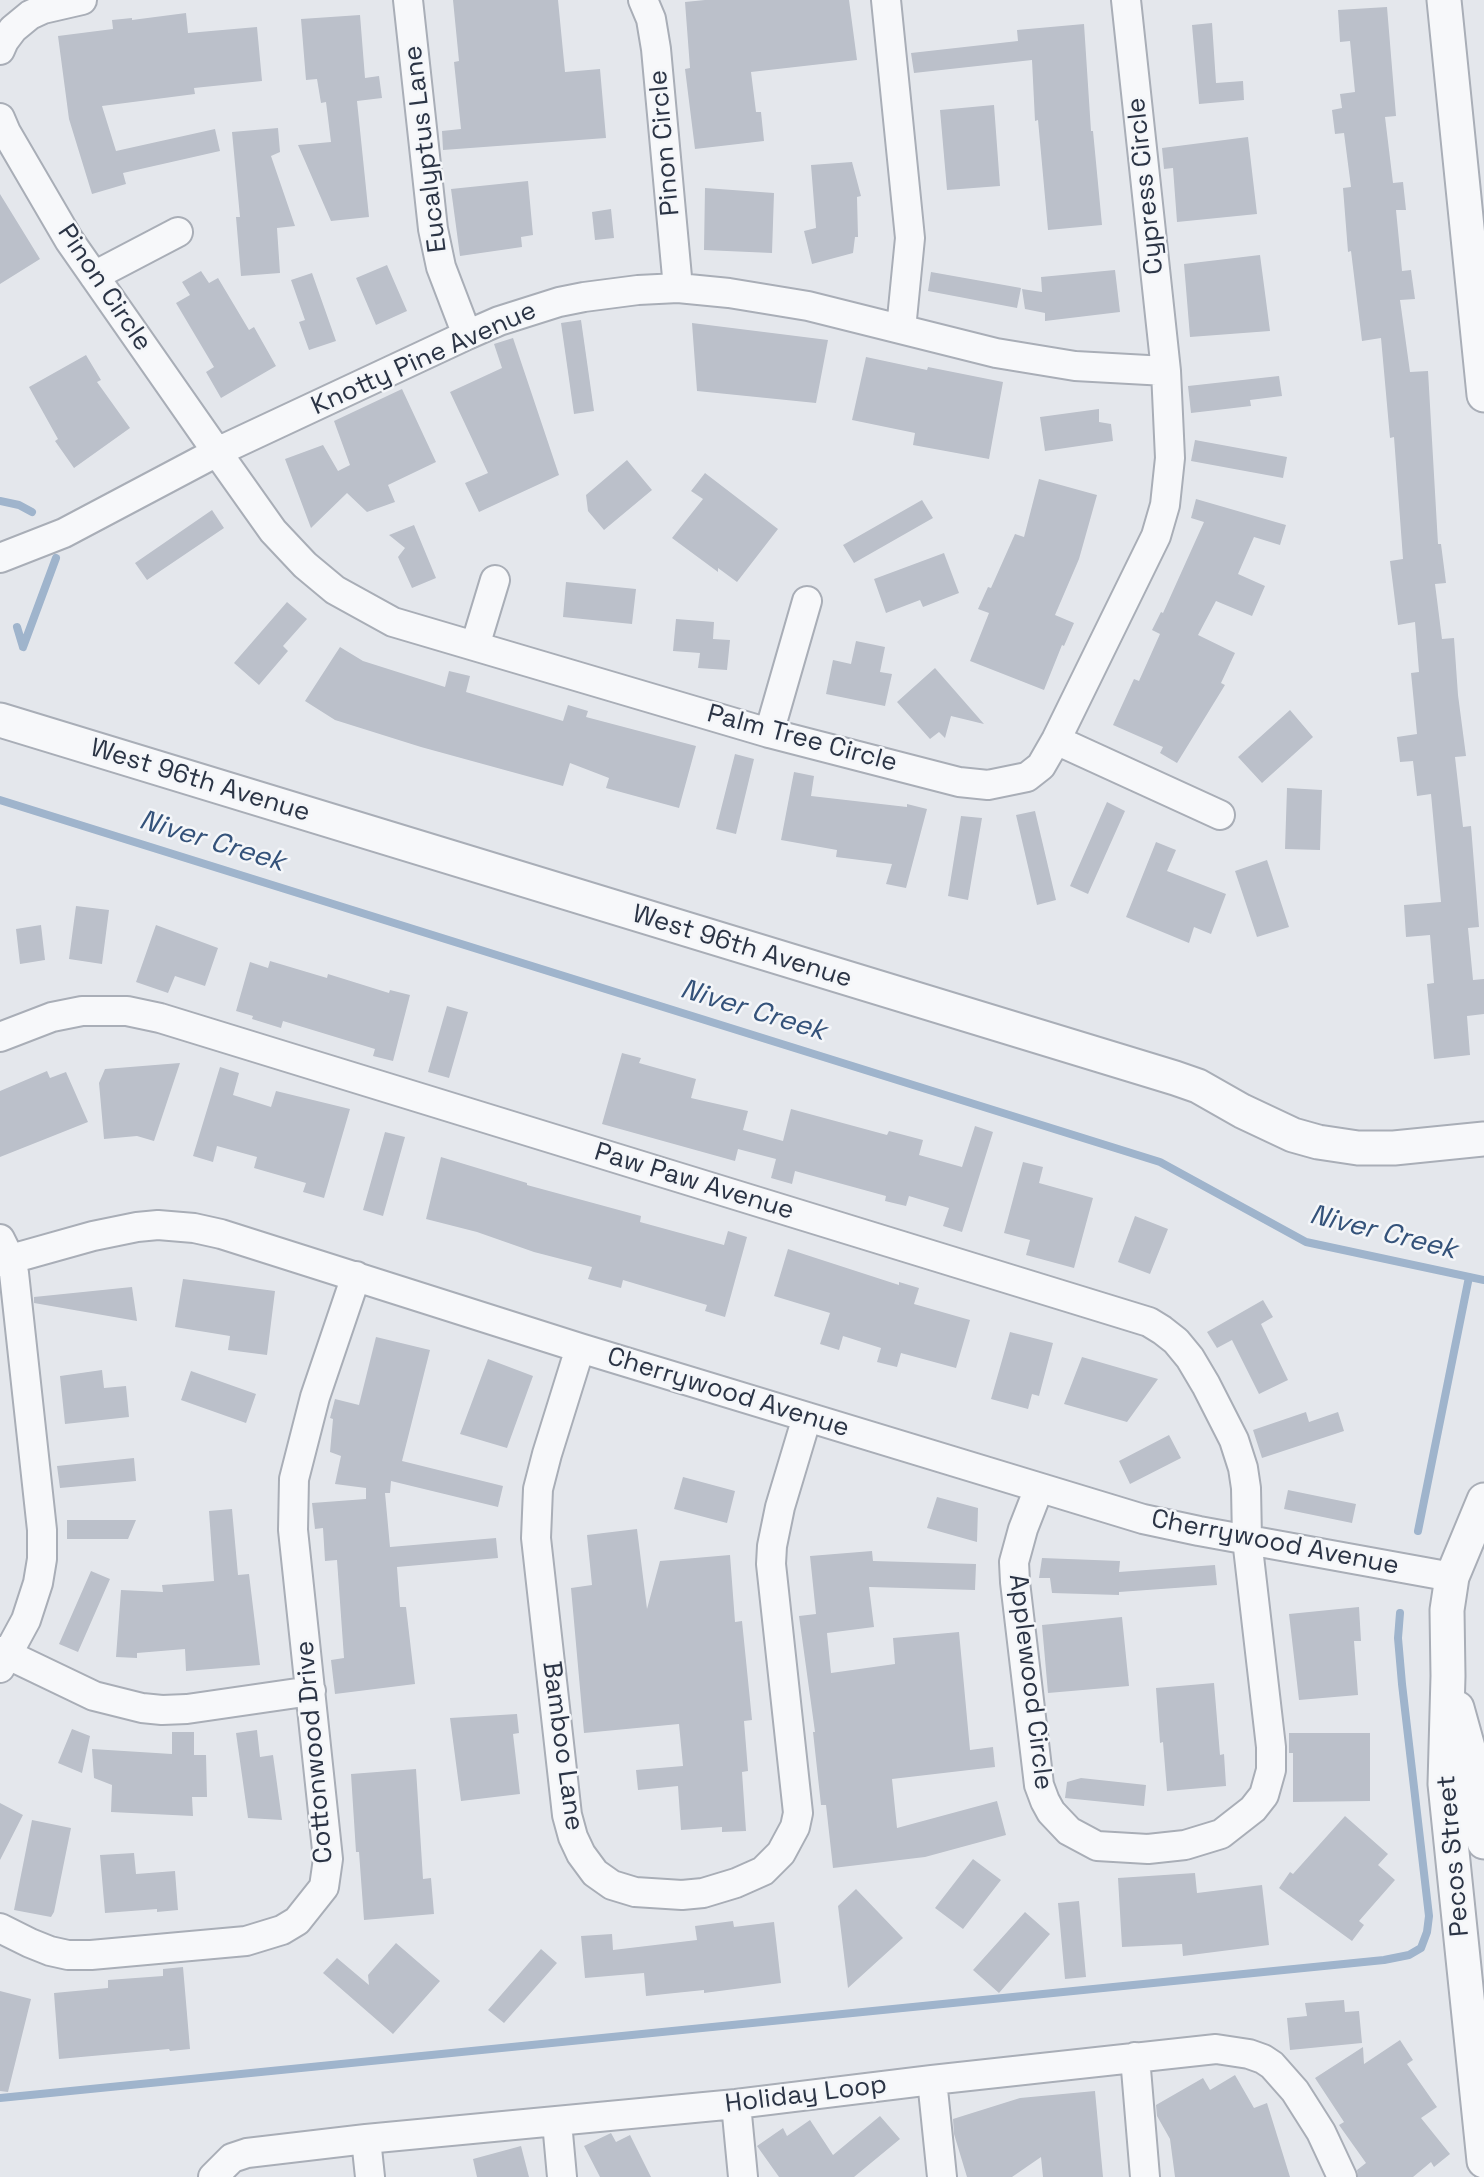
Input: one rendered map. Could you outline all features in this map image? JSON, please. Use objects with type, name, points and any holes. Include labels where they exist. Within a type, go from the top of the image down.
[{"type":"street","points":[[0,50],[13,29],[30,15],[43,9],[82,0]]},
{"type":"street","name":"Eucalyptus Lane","points":[[408,0],[433,229],[441,267],[467,335]]},
{"type":"street","name":"Pinon Circle","points":[[643,0],[651,19],[656,49],[678,288]]},
{"type":"street","points":[[887,0],[910,238],[901,329]]},
{"type":"street","name":"Cypress Circle","points":[[1126,0],[1166,371]]},
{"type":"street","points":[[1444,0],[1484,395]]},
{"type":"street","name":"Pinon Circle","points":[[0,118],[69,240],[217,452]]},
{"type":"street","points":[[94,276],[178,232]]},
{"type":"street","name":"Knotty Pine Avenue","points":[[0,558],[64,533],[217,452],[467,335],[499,321],[559,302],[638,290],[678,288],[729,293],[808,306],[996,353],[1062,364],[1166,371]]},
{"type":"street","name":"Palm Tree Circle","points":[[217,452],[273,531],[305,565],[335,590],[393,622],[769,733],[959,782],[988,785],[1027,777],[1041,766],[1156,536],[1164,505],[1170,458],[1166,371]]},
{"type":"street","points":[[475,646],[495,580]]},
{"type":"street","points":[[769,733],[807,601]]},
{"type":"street","name":"West 96th Avenue","points":[[0,720],[1175,1078],[1198,1086],[1293,1135],[1358,1148],[1394,1148],[1484,1139]]},
{"type":"street","points":[[1056,740],[1220,814]]},
{"type":"street","name":"Paw Paw Avenue","points":[[0,1037],[52,1017],[82,1011],[127,1011],[160,1018],[1149,1322],[1176,1342],[1190,1358],[1234,1440],[1242,1468],[1246,1488],[1247,1539],[1271,1747],[1271,1770],[1264,1795],[1253,1809],[1221,1834],[1185,1845],[1148,1849]]},
{"type":"street","name":"Cherrywood Avenue","points":[[3,1253],[158,1225],[194,1228],[221,1234],[580,1348],[1143,1519],[1452,1577]]},
{"type":"street","points":[[3,1253],[14,1273],[42,1530],[42,1559],[38,1584],[26,1620],[2,1658],[94,1696],[142,1708],[187,1709],[311,1691]]},
{"type":"street","name":"Cottonwood Drive","points":[[0,1928],[50,1951],[68,1955],[246,1941],[282,1930],[297,1921],[324,1887],[328,1859],[293,1530],[294,1479],[315,1398],[356,1276]]},
{"type":"street","name":"Bamboo Lane","points":[[580,1348],[538,1489],[536,1538],[567,1815],[573,1838],[580,1854],[595,1873],[612,1885],[635,1892],[681,1895],[703,1893],[736,1884],[763,1871],[781,1853],[795,1827],[798,1812],[771,1564],[780,1507],[807,1417]]},
{"type":"street","name":"Applewood Circle","points":[[1039,1488],[1014,1562],[1039,1784],[1051,1812],[1081,1839],[1097,1846],[1148,1849]]},
{"type":"street","name":"Pecos Street","points":[[1484,1500],[1452,1577],[1447,1610],[1445,1784],[1484,2161]]},
{"type":"street","name":"Pecos Street","points":[[1448,1676],[1477,1780],[1484,1842]]},
{"type":"street","name":"Holiday Loop","points":[[213,2177],[232,2158],[247,2153],[736,2104],[1216,2049],[1250,2054],[1263,2059],[1295,2091],[1321,2132],[1342,2177]]},
{"type":"street","points":[[1135,2057],[1144,2177]]},
{"type":"street","points":[[932,2080],[942,2177]]},
{"type":"street","points":[[736,2104],[743,2177]]},
{"type":"street","points":[[557,2122],[562,2177]]},
{"type":"street","points":[[366,2139],[370,2177]]},
{"type":"building","points":[[453,0],[558,0],[565,72],[600,69],[606,138],[443,150],[442,131],[461,129],[454,62],[459,61]]},
{"type":"building","points":[[849,0],[857,60],[751,72],[756,112],[761,112],[764,141],[695,149],[685,69],[690,68],[685,2]]},
{"type":"building","points":[[1387,7],[1396,116],[1385,117],[1393,183],[1403,182],[1406,210],[1396,210],[1402,271],[1411,270],[1415,299],[1400,300],[1410,372],[1428,371],[1438,544],[1441,544],[1446,583],[1435,584],[1442,639],[1454,638],[1466,756],[1455,757],[1463,827],[1471,826],[1479,927],[1468,928],[1473,980],[1484,979],[1484,1014],[1467,1016],[1470,1055],[1434,1059],[1427,984],[1434,983],[1430,935],[1406,937],[1404,905],[1441,902],[1431,794],[1417,796],[1413,761],[1400,762],[1397,737],[1417,734],[1411,673],[1419,672],[1415,622],[1398,625],[1390,561],[1403,559],[1394,437],[1390,438],[1381,338],[1362,341],[1351,251],[1348,252],[1343,188],[1351,187],[1344,133],[1335,134],[1332,110],[1342,108],[1340,94],[1355,92],[1350,41],[1340,42],[1338,10]]},
{"type":"building","points":[[186,13],[188,33],[257,27],[262,81],[194,88],[195,94],[102,106],[116,151],[215,129],[220,151],[123,173],[126,184],[92,194],[69,119],[58,36],[113,29],[112,20]]},
{"type":"building","points":[[360,15],[365,78],[379,76],[382,98],[357,101],[369,217],[331,221],[298,145],[331,142],[326,102],[321,103],[317,79],[306,80],[301,19]]},
{"type":"building","points":[[1212,23],[1216,83],[1243,81],[1244,100],[1199,104],[1192,25]]},
{"type":"building","points":[[1084,24],[1091,131],[1102,225],[1048,230],[1038,120],[1035,121],[1032,60],[914,73],[911,53],[1018,41],[1017,30]]},
{"type":"building","points":[[994,105],[1000,186],[947,190],[940,110]]},
{"type":"building","points":[[278,128],[280,152],[271,156],[295,226],[277,228],[280,273],[241,276],[236,217],[240,217],[232,132]]},
{"type":"building","points":[[1248,137],[1257,214],[1177,222],[1173,168],[1164,169],[1162,148]]},
{"type":"building","points":[[852,162],[861,196],[857,197],[858,237],[855,237],[853,253],[812,264],[804,231],[816,228],[811,165]]},
{"type":"building","points":[[528,181],[533,235],[521,237],[522,247],[460,256],[451,189]]},
{"type":"building","points":[[705,188],[774,193],[772,253],[704,250]]},
{"type":"building","points":[[0,194],[40,259],[0,284]]},
{"type":"building","points":[[611,209],[614,238],[595,240],[592,212]]},
{"type":"building","points":[[1260,255],[1270,331],[1190,337],[1184,264]]},
{"type":"building","points":[[387,265],[407,311],[376,325],[356,278]]},
{"type":"building","points":[[1115,270],[1120,312],[1045,321],[1045,313],[1025,309],[1022,289],[1042,292],[1041,277]]},
{"type":"building","points":[[201,271],[209,283],[218,278],[249,330],[254,327],[276,366],[221,398],[206,372],[214,367],[176,303],[190,295],[182,282]]},
{"type":"building","points":[[931,272],[1021,288],[1017,308],[928,291]]},
{"type":"building","points":[[312,273],[336,341],[309,350],[299,322],[305,320],[291,280]]},
{"type":"building","points":[[581,320],[594,411],[574,414],[561,323]]},
{"type":"building","points":[[692,323],[828,340],[816,403],[697,391]]},
{"type":"building","points":[[513,338],[559,475],[479,512],[465,483],[488,473],[450,392],[502,368],[494,344]]},
{"type":"building","points":[[86,355],[101,380],[97,382],[130,428],[74,468],[55,441],[58,439],[29,387]]},
{"type":"building","points":[[866,357],[1003,382],[989,459],[913,445],[915,433],[852,420]]},
{"type":"building","points":[[1279,376],[1282,396],[1250,400],[1251,406],[1191,413],[1188,386]]},
{"type":"building","points":[[402,389],[436,462],[388,485],[395,502],[367,512],[347,493],[311,528],[285,459],[323,445],[338,471],[350,465],[334,421]]},
{"type":"building","points":[[1099,409],[1099,422],[1111,424],[1113,441],[1045,451],[1040,417]]},
{"type":"building","points":[[1195,440],[1287,457],[1283,478],[1191,461]]},
{"type":"building","points":[[627,460],[652,490],[604,530],[588,511],[586,495]]},
{"type":"building","points":[[705,473],[778,529],[737,582],[718,568],[718,572],[672,538],[703,499],[691,491]]},
{"type":"building","points":[[1039,479],[1097,495],[1079,559],[1055,615],[1074,623],[1044,690],[970,661],[989,613],[978,609],[988,587],[991,588],[1015,534],[1024,537]]},
{"type":"building","points":[[1196,499],[1286,525],[1280,545],[1254,537],[1238,574],[1265,586],[1252,616],[1216,601],[1198,635],[1235,653],[1221,683],[1225,685],[1177,763],[1160,753],[1163,747],[1113,725],[1134,679],[1139,681],[1160,634],[1152,630],[1161,612],[1163,613],[1204,522],[1191,518]]},
{"type":"building","points":[[922,500],[933,518],[854,563],[843,545]]},
{"type":"building","points":[[212,510],[224,528],[147,580],[135,563]]},
{"type":"building","points":[[414,525],[436,578],[412,588],[398,557],[405,548],[389,535]]},
{"type":"building","points":[[944,553],[959,593],[923,607],[920,600],[886,613],[874,579]]},
{"type":"building","points":[[566,582],[636,589],[632,624],[563,617]]},
{"type":"building","points":[[287,602],[307,619],[283,646],[288,651],[259,685],[234,663]]},
{"type":"building","points":[[676,619],[714,622],[713,639],[730,640],[727,670],[698,668],[700,653],[673,651]]},
{"type":"building","points":[[856,641],[885,647],[880,672],[892,674],[885,706],[826,694],[833,660],[851,664]]},
{"type":"building","points":[[340,647],[363,661],[445,687],[449,671],[470,676],[466,692],[563,721],[568,705],[588,711],[586,717],[696,746],[679,808],[606,788],[609,778],[570,763],[563,786],[335,720],[305,701]]},
{"type":"building","points":[[935,668],[984,724],[951,716],[945,738],[939,732],[930,739],[897,702]]},
{"type":"building","points":[[1290,710],[1313,737],[1262,783],[1238,757]]},
{"type":"building","points":[[735,754],[754,759],[736,834],[716,829]]},
{"type":"building","points":[[794,772],[814,776],[811,796],[907,807],[907,804],[927,809],[906,888],[886,884],[892,864],[836,857],[837,850],[781,840]]},
{"type":"building","points":[[1287,788],[1322,790],[1320,850],[1285,849]]},
{"type":"building","points":[[1107,802],[1125,811],[1088,894],[1070,886]]},
{"type":"building","points":[[1035,811],[1056,900],[1037,905],[1016,815]]},
{"type":"building","points":[[961,816],[982,818],[968,900],[948,896]]},
{"type":"building","points":[[1156,842],[1176,850],[1167,871],[1226,894],[1211,934],[1194,927],[1189,943],[1126,917]]},
{"type":"building","points":[[1267,860],[1289,927],[1257,937],[1235,871]]},
{"type":"building","points":[[76,906],[109,910],[102,964],[69,959]]},
{"type":"building","points":[[41,925],[45,960],[20,964],[16,929]]},
{"type":"building","points":[[156,925],[218,948],[205,986],[175,976],[168,993],[136,982]]},
{"type":"building","points":[[270,961],[327,978],[328,974],[389,993],[390,990],[410,995],[393,1061],[373,1056],[375,1049],[283,1021],[281,1028],[236,1011],[250,962],[268,968]]},
{"type":"building","points":[[447,1006],[468,1012],[449,1078],[428,1072]]},
{"type":"building","points":[[622,1053],[641,1058],[639,1063],[696,1079],[691,1098],[748,1111],[743,1130],[783,1141],[791,1109],[887,1135],[889,1131],[923,1140],[919,1155],[962,1167],[975,1126],[993,1132],[962,1232],[943,1226],[949,1208],[909,1196],[906,1206],[885,1201],[886,1196],[795,1171],[792,1184],[771,1178],[776,1159],[738,1149],[735,1161],[602,1124]]},
{"type":"building","points":[[180,1063],[154,1141],[137,1136],[104,1139],[99,1083],[105,1069]]},
{"type":"building","points":[[220,1067],[239,1073],[233,1095],[271,1107],[276,1091],[350,1109],[324,1198],[303,1192],[306,1183],[254,1168],[257,1157],[217,1146],[213,1162],[193,1156]]},
{"type":"building","points":[[47,1071],[50,1078],[66,1072],[88,1122],[0,1157],[0,1091]]},
{"type":"building","points":[[385,1132],[405,1137],[383,1216],[363,1210]]},
{"type":"building","points":[[441,1157],[527,1185],[641,1216],[640,1222],[724,1245],[728,1231],[747,1237],[725,1317],[705,1311],[707,1305],[623,1280],[621,1288],[588,1279],[592,1267],[426,1219]]},
{"type":"building","points":[[1023,1162],[1043,1167],[1039,1183],[1093,1198],[1074,1268],[1026,1255],[1030,1240],[1004,1233]]},
{"type":"building","points":[[1135,1216],[1168,1229],[1150,1274],[1118,1262]]},
{"type":"building","points":[[788,1249],[899,1285],[899,1282],[919,1288],[914,1304],[970,1320],[956,1368],[901,1353],[897,1367],[877,1362],[881,1348],[843,1336],[839,1350],[820,1344],[830,1313],[774,1296]]},
{"type":"building","points":[[183,1279],[275,1291],[267,1355],[228,1350],[230,1336],[175,1327]]},
{"type":"building","points":[[132,1287],[137,1321],[34,1303],[34,1297]]},
{"type":"building","points":[[1263,1300],[1273,1317],[1261,1324],[1288,1380],[1259,1394],[1232,1340],[1217,1348],[1207,1332]]},
{"type":"building","points":[[1010,1332],[1053,1343],[1039,1396],[1032,1394],[1028,1409],[991,1399]]},
{"type":"building","points":[[376,1337],[430,1350],[402,1461],[503,1486],[498,1507],[391,1481],[390,1493],[385,1493],[390,1547],[496,1538],[498,1558],[397,1567],[400,1607],[406,1607],[415,1684],[335,1694],[331,1660],[344,1658],[337,1560],[325,1561],[323,1528],[315,1529],[312,1503],[366,1499],[366,1488],[335,1484],[341,1456],[330,1452],[333,1419],[330,1418],[335,1399],[359,1405]]},
{"type":"building","points":[[1082,1357],[1158,1379],[1127,1422],[1064,1404]]},
{"type":"building","points":[[488,1359],[533,1376],[507,1448],[460,1434]]},
{"type":"building","points":[[102,1370],[104,1388],[126,1386],[129,1417],[65,1424],[60,1376]]},
{"type":"building","points":[[191,1371],[256,1394],[246,1423],[181,1400]]},
{"type":"building","points":[[1306,1412],[1309,1422],[1338,1412],[1344,1431],[1262,1458],[1253,1430]]},
{"type":"building","points":[[1169,1435],[1181,1458],[1130,1484],[1119,1461]]},
{"type":"building","points":[[134,1458],[136,1481],[60,1488],[57,1466]]},
{"type":"building","points":[[683,1477],[735,1491],[727,1523],[674,1509]]},
{"type":"building","points":[[1288,1490],[1356,1504],[1352,1523],[1284,1509]]},
{"type":"building","points":[[937,1497],[978,1508],[977,1542],[927,1528]]},
{"type":"building","points":[[232,1509],[238,1575],[249,1574],[260,1665],[186,1671],[185,1649],[137,1653],[137,1658],[116,1657],[121,1590],[163,1592],[162,1585],[214,1581],[209,1511]]},
{"type":"building","points":[[67,1520],[136,1520],[128,1539],[67,1539]]},
{"type":"building","points":[[637,1529],[647,1609],[660,1561],[730,1555],[735,1622],[742,1621],[752,1720],[744,1721],[748,1771],[742,1772],[746,1831],[722,1832],[722,1827],[681,1830],[678,1786],[638,1790],[636,1770],[683,1766],[679,1724],[584,1733],[571,1588],[592,1585],[587,1535]]},
{"type":"building","points":[[872,1551],[873,1561],[976,1564],[975,1590],[869,1587],[874,1627],[827,1633],[831,1673],[895,1664],[893,1638],[959,1632],[970,1750],[993,1747],[995,1767],[892,1779],[897,1828],[997,1801],[1006,1835],[925,1857],[833,1868],[826,1805],[821,1805],[815,1732],[799,1616],[816,1614],[810,1556]]},
{"type":"building","points":[[1042,1558],[1120,1561],[1119,1572],[1215,1565],[1217,1585],[1119,1592],[1119,1595],[1052,1593],[1050,1578],[1039,1578]]},
{"type":"building","points":[[91,1571],[110,1579],[78,1652],[59,1644]]},
{"type":"building","points":[[1359,1607],[1361,1641],[1354,1641],[1358,1695],[1299,1700],[1289,1614]]},
{"type":"building","points":[[1122,1617],[1129,1686],[1048,1693],[1042,1625]]},
{"type":"building","points":[[1214,1683],[1220,1755],[1224,1754],[1226,1786],[1167,1791],[1156,1688]]},
{"type":"building","points":[[517,1714],[519,1733],[513,1734],[520,1794],[461,1801],[450,1718]]},
{"type":"building","points":[[72,1729],[90,1736],[82,1773],[58,1763]]},
{"type":"building","points":[[257,1730],[260,1757],[273,1755],[282,1820],[248,1818],[236,1733]]},
{"type":"building","points":[[172,1732],[194,1732],[194,1755],[206,1755],[207,1797],[192,1797],[193,1816],[111,1812],[112,1785],[94,1778],[92,1749],[172,1754]]},
{"type":"building","points":[[1289,1733],[1370,1733],[1370,1801],[1293,1802],[1293,1753],[1289,1753]]},
{"type":"building","points":[[416,1769],[423,1879],[431,1878],[434,1914],[364,1920],[351,1774]]},
{"type":"building","points":[[1081,1778],[1146,1785],[1144,1806],[1065,1798],[1067,1782]]},
{"type":"building","points":[[0,1803],[23,1815],[0,1860]]},
{"type":"building","points":[[1345,1816],[1388,1854],[1378,1865],[1395,1880],[1359,1921],[1364,1925],[1352,1941],[1279,1888],[1290,1872],[1293,1874]]},
{"type":"building","points":[[32,1820],[71,1828],[51,1917],[14,1910]]},
{"type":"building","points":[[134,1853],[136,1874],[175,1871],[178,1910],[105,1913],[100,1855]]},
{"type":"building","points":[[973,1859],[1001,1880],[963,1929],[935,1908]]},
{"type":"building","points":[[1195,1873],[1197,1893],[1262,1885],[1269,1945],[1183,1956],[1182,1944],[1122,1947],[1118,1878]]},
{"type":"building","points":[[856,1889],[903,1938],[848,1988],[838,1906]]},
{"type":"building","points":[[1079,1901],[1086,1977],[1065,1979],[1058,1903]]},
{"type":"building","points":[[1025,1912],[1050,1934],[999,1993],[973,1970]]},
{"type":"building","points":[[733,1921],[734,1927],[774,1922],[781,1983],[704,1993],[704,1990],[646,1996],[644,1973],[585,1978],[581,1936],[612,1934],[613,1950],[697,1940],[695,1926]]},
{"type":"building","points":[[396,1943],[440,1981],[393,2034],[323,1973],[337,1958],[369,1985],[368,1975]]},
{"type":"building","points":[[541,1949],[557,1963],[504,2023],[488,2010]]},
{"type":"building","points":[[183,1967],[190,2049],[59,2059],[54,1993],[108,1988],[108,1980],[163,1976],[163,1969]]},
{"type":"building","points":[[0,1991],[31,1999],[8,2092],[0,2091]]},
{"type":"building","points":[[1344,2000],[1345,2012],[1359,2011],[1362,2043],[1290,2050],[1287,2018],[1307,2016],[1305,2003]]},
{"type":"building","points":[[1400,2040],[1413,2060],[1407,2064],[1437,2107],[1421,2118],[1450,2154],[1434,2167],[1431,2162],[1413,2177],[1358,2177],[1357,2170],[1366,2163],[1339,2125],[1344,2122],[1315,2078],[1363,2047],[1364,2064]]},
{"type":"building","points":[[1235,2075],[1254,2108],[1267,2103],[1290,2177],[1175,2177],[1170,2139],[1157,2116],[1156,2105],[1203,2078],[1210,2090]]},
{"type":"building","points":[[1095,2091],[1103,2177],[1043,2177],[1041,2157],[1012,2177],[967,2177],[954,2134],[953,2119],[1020,2098]]},
{"type":"building","points":[[880,2116],[900,2139],[854,2177],[779,2177],[757,2146],[783,2128],[787,2136],[810,2120],[833,2155]]},
{"type":"building","points":[[611,2133],[616,2142],[630,2135],[651,2177],[600,2177],[584,2146]]},
{"type":"building","points":[[521,2146],[529,2177],[477,2177],[473,2159]]},
{"type":"waterway","points":[[0,501],[19,505],[32,512]]},
{"type":"waterway","points":[[23,647],[56,558]]},
{"type":"waterway","points":[[17,627],[23,647]]},
{"type":"waterway","name":"Niver Creek","points":[[0,800],[1160,1162],[1306,1242],[1484,1280]]},
{"type":"waterway","points":[[1418,1531],[1469,1277]]},
{"type":"waterway","points":[[0,2098],[1384,1960],[1409,1955],[1421,1948],[1429,1916],[1402,1684],[1398,1638],[1400,1613]]}]
